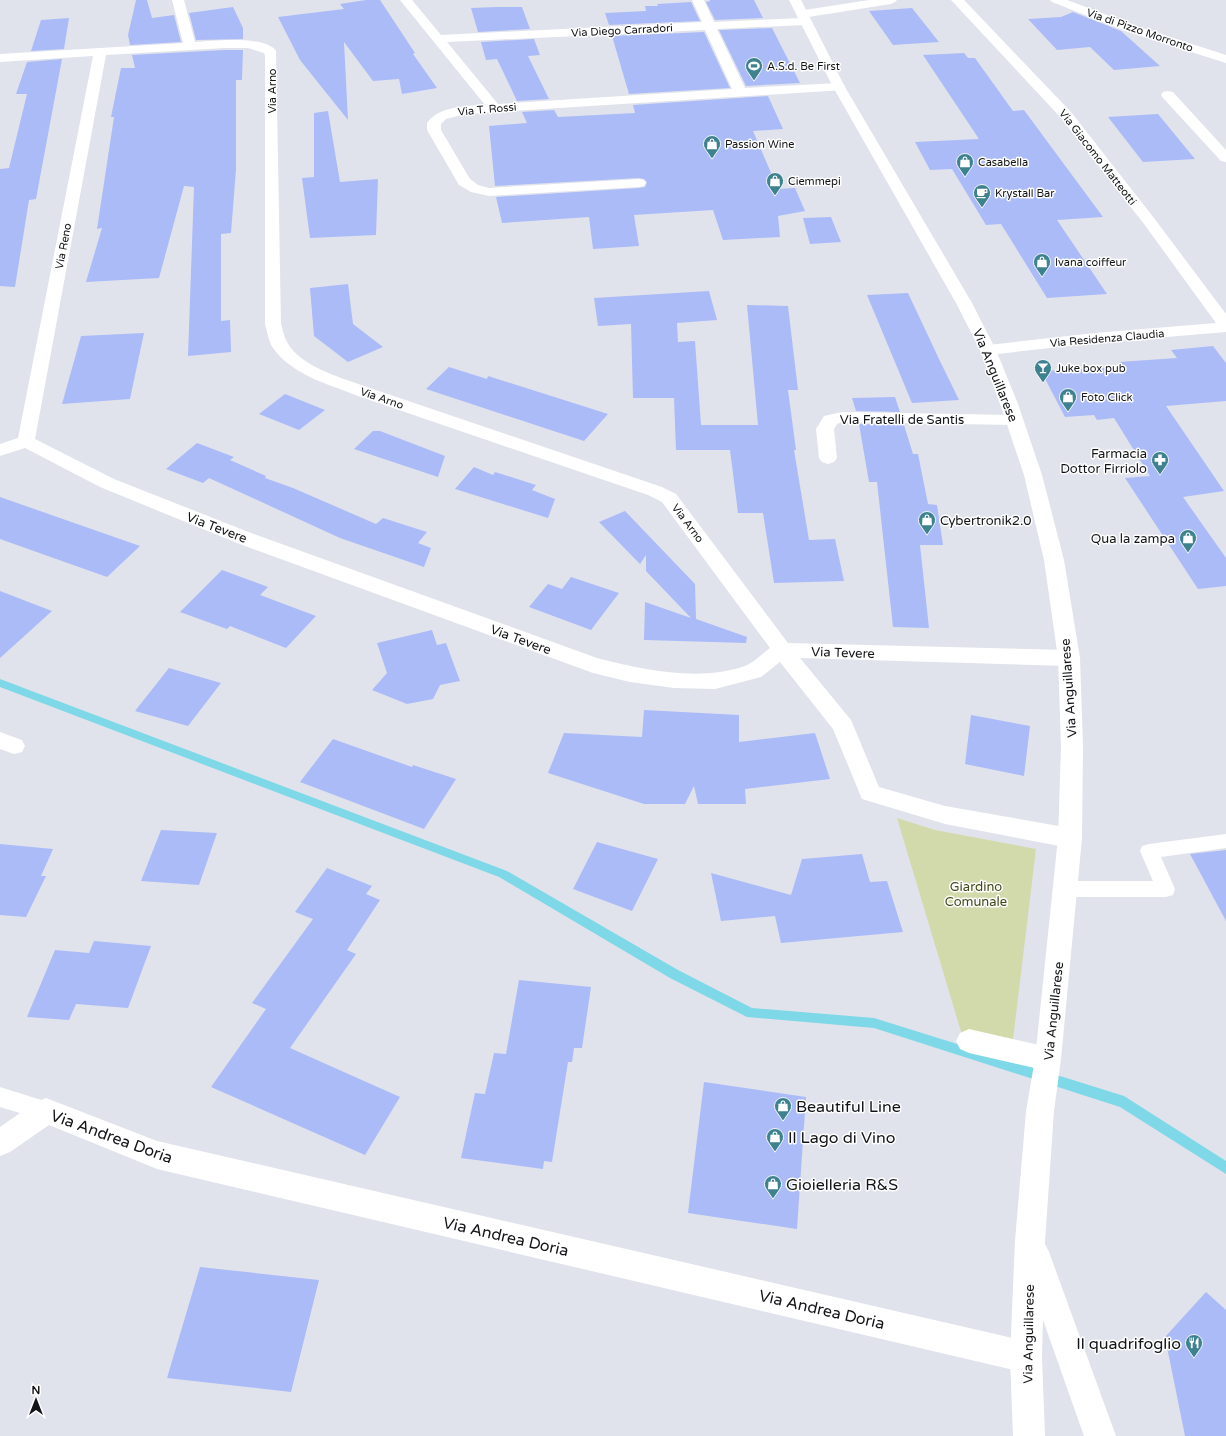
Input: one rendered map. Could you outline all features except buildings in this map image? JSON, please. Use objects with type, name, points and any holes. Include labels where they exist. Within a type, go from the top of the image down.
[{"type":"street","points":[[0,58],[190,46],[178,0]]},
{"type":"street","points":[[406,0],[494,107]]},
{"type":"street","points":[[698,0],[740,92]]},
{"type":"street","name":"Via Diego Carradori","points":[[439,39],[710,26],[801,11],[891,0]]},
{"type":"street","name":"Via Giacomo Matteotti","points":[[957,0],[1066,114],[1149,221],[1226,326]]},
{"type":"street","name":"Via di Pizzo Morronto","points":[[1056,0],[1072,3],[1132,29],[1226,59]]},
{"type":"street","name":"Via Anguillarese","points":[[801,11],[839,86],[964,303],[988,350],[1033,475],[1054,560],[1069,658],[1072,747],[1070,838],[1048,1059],[1040,1112],[1030,1241],[1026,1357],[1029,1436]]},
{"type":"street","name":"Via Arno","points":[[190,46],[224,44],[251,45],[266,48],[270,51],[273,324],[279,344],[294,360],[320,374],[364,392],[655,491],[669,498],[782,650]]},
{"type":"street","name":"Via Reno","points":[[26,441],[100,52]]},
{"type":"street","name":"Via T. Rossi","points":[[639,183],[489,192],[471,188],[464,182],[434,130],[434,123],[442,116],[452,112],[494,107],[839,86]]},
{"type":"street","points":[[1168,95],[1226,158]]},
{"type":"street","name":"Via Residenza Claudia","points":[[988,350],[1095,338],[1226,326]]},
{"type":"street","name":"Via Fratelli de Santis","points":[[828,458],[825,429],[830,420],[842,417],[1014,420]]},
{"type":"street","points":[[0,450],[26,441]]},
{"type":"street","name":"Via Tevere","points":[[26,441],[107,483],[244,538],[593,665],[630,674],[674,680],[715,681],[753,672],[782,650],[1069,658]]},
{"type":"street","points":[[782,650],[843,726],[870,793],[945,815],[1070,838]]},
{"type":"street","points":[[969,1041],[1048,1059]]},
{"type":"street","name":"Via Andrea Doria","points":[[0,1143],[46,1111],[157,1155],[1026,1357]]},
{"type":"street","points":[[1030,1241],[1100,1436]]},
{"type":"lane","points":[[1066,889],[1166,889],[1149,851],[1226,841]]},
{"type":"lane","points":[[0,1097],[46,1111]]},
{"type":"green space","name":"Giardino Comunale","points":[[897,818],[935,830],[1036,849],[1012,1048],[962,1035]]},
{"type":"waterway","points":[[0,683],[503,874],[674,974],[751,1013],[874,1023],[1124,1102],[1226,1168]]},
{"type":"place","name":"A.S.d. Be First","points":[[754,81]]},
{"type":"place","name":"Passion Wine","points":[[712,159]]},
{"type":"place","name":"Casabella","points":[[965,177]]},
{"type":"place","name":"Ciemmepi","points":[[775,196]]},
{"type":"place","name":"Krystall Bar","points":[[982,208]]},
{"type":"place","name":"Ivana coiffeur","points":[[1042,277]]},
{"type":"place","name":"Juke box pub","points":[[1043,383]]},
{"type":"place","name":"Foto Click","points":[[1068,412]]},
{"type":"place","name":"Farmacia Dottor Firriolo","points":[[1160,475]]},
{"type":"place","name":"Cybertronik2.0","points":[[927,535]]},
{"type":"place","name":"Qua la zampa","points":[[1188,553]]},
{"type":"place","name":"Beautiful Line","points":[[783,1121]]},
{"type":"place","name":"Il Lago di Vino","points":[[775,1152]]},
{"type":"place","name":"Gioielleria R&S","points":[[773,1199]]},
{"type":"place","name":"Il quadrifoglio","points":[[1194,1358]]}]
